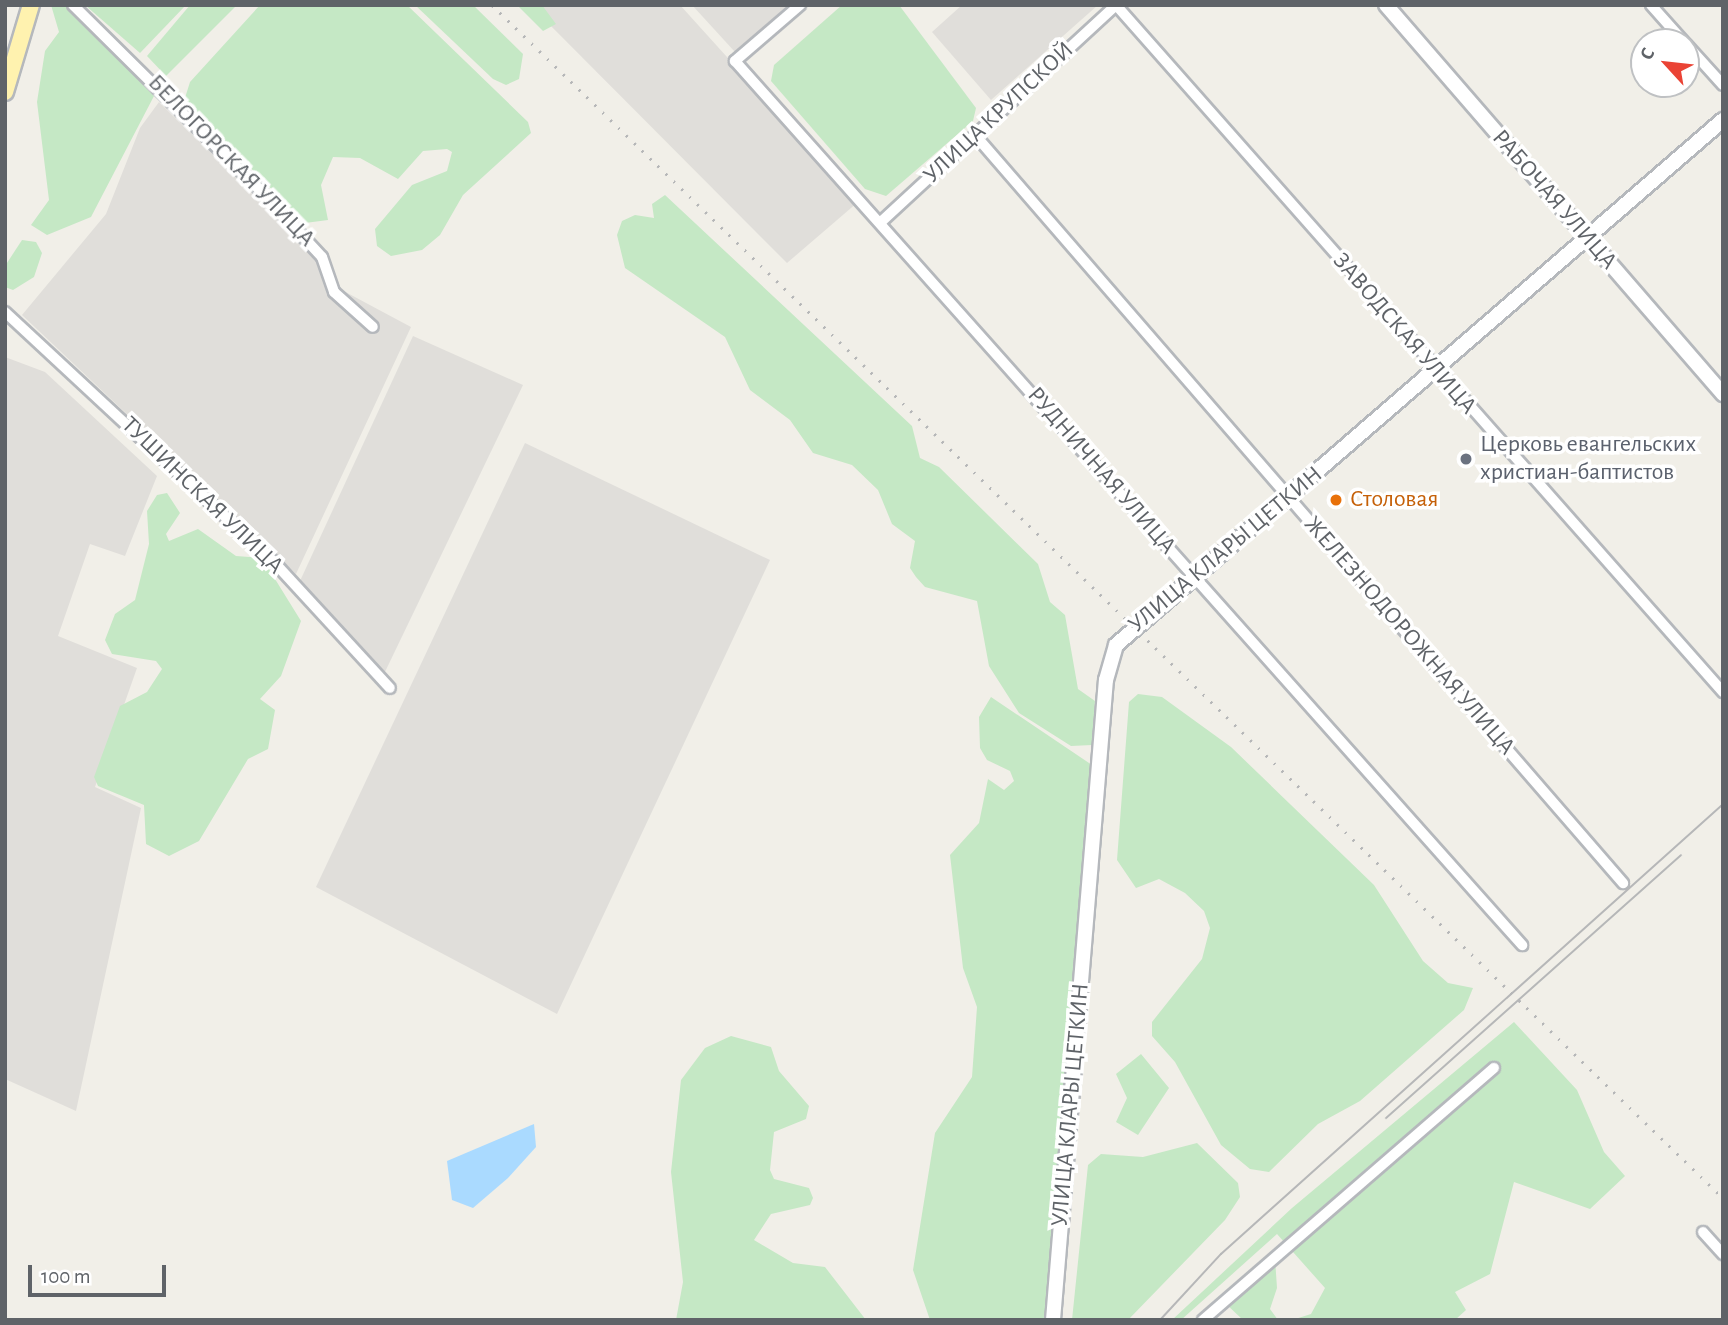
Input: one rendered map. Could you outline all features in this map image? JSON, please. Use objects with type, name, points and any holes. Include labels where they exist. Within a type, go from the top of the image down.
[{"type":"main road","points":[[5,57],[20,5]]},
{"type":"main road","points":[[5,92],[32,5]]},
{"type":"street","name":"БЕЛОГОРСКАЯ УЛИЦА","points":[[73,5],[266,196],[322,257],[334,292],[373,327]]},
{"type":"street","name":"РУДНИЧНАЯ УЛИЦА","points":[[800,5],[735,61],[882,221],[1193,577],[1522,945]]},
{"type":"street","name":"УЛИЦА КРУПСКОЙ","points":[[882,221],[1116,5]]},
{"type":"street","name":"ЗАВОДСКАЯ УЛИЦА","points":[[1116,5],[1438,373],[1723,692]]},
{"type":"street","name":"РАБОЧАЯ УЛИЦА","points":[[1386,5],[1723,394]]},
{"type":"street","points":[[1650,5],[1671,28]]},
{"type":"street","points":[[1700,60],[1723,85]]},
{"type":"street","name":"УЛИЦА КЛАРЫ ЦЕТКИН","points":[[1053,1320],[1107,669],[1121,639],[1438,373],[1723,120]]},
{"type":"street","name":"ЖЕЛЕЗНОДОРОЖНАЯ УЛИЦА","points":[[975,135],[1623,883]]},
{"type":"street","name":"ТУШИНСКАЯ УЛИЦА","points":[[5,312],[274,562],[390,688]]},
{"type":"street","points":[[1203,1320],[1494,1068]]},
{"type":"street","points":[[1703,1232],[1723,1254]]},
{"type":"shaded area","points":[[680,5],[858,202],[787,263],[531,6]]},
{"type":"shaded area","points":[[692,5],[789,5],[735,52]]},
{"type":"shaded area","points":[[962,5],[1098,5],[991,100],[932,32]]},
{"type":"shaded area","points":[[159,102],[311,251],[338,288],[411,327],[296,574],[22,315],[106,214],[140,128]]},
{"type":"shaded area","points":[[413,336],[523,385],[383,676],[300,581]]},
{"type":"shaded area","points":[[5,357],[45,372],[157,476],[125,556],[90,544],[58,636],[137,668],[95,787],[141,808],[76,1111],[5,1079]]},
{"type":"shaded area","points":[[525,443],[770,560],[557,1014],[316,887]]},
{"type":"green space","points":[[51,5],[66,5],[154,96],[91,217],[47,235],[31,225],[49,200],[37,102],[45,51],[59,32]]},
{"type":"green space","points":[[85,5],[186,5],[140,53]]},
{"type":"green space","points":[[190,5],[237,5],[166,76],[147,56]]},
{"type":"green space","points":[[260,5],[407,5],[528,122],[531,133],[463,195],[440,235],[422,250],[391,256],[377,246],[375,229],[412,185],[447,171],[452,152],[447,149],[423,151],[398,179],[360,158],[333,157],[321,185],[328,220],[305,223],[184,101],[190,82]]},
{"type":"green space","points":[[415,5],[473,5],[523,54],[519,79],[506,85],[493,79]]},
{"type":"green space","points":[[517,5],[542,5],[556,24],[543,31]]},
{"type":"green space","points":[[842,5],[899,5],[976,108],[973,121],[886,196],[865,189],[771,81],[774,65]]},
{"type":"green space","points":[[665,195],[912,426],[920,458],[939,467],[1038,564],[1050,602],[1065,615],[1078,689],[1095,701],[1092,745],[1071,746],[1019,713],[989,666],[977,601],[925,587],[910,568],[915,541],[892,524],[878,490],[852,465],[813,453],[790,420],[750,390],[725,337],[625,268],[617,235],[622,221],[635,215],[654,218],[652,204]]},
{"type":"green space","points":[[22,240],[36,242],[42,253],[34,277],[13,290],[5,287],[5,266]]},
{"type":"green space","points":[[167,493],[180,513],[166,534],[169,541],[198,529],[236,556],[262,558],[301,621],[281,676],[260,699],[275,710],[268,749],[248,759],[199,841],[169,856],[146,844],[144,805],[98,786],[94,777],[120,706],[147,692],[162,669],[156,661],[112,654],[105,640],[115,614],[135,600],[149,544],[147,511],[157,495]]},
{"type":"green space","points":[[1138,694],[1162,697],[1231,747],[1374,885],[1423,961],[1448,983],[1473,988],[1464,1010],[1360,1101],[1318,1124],[1269,1172],[1250,1169],[1221,1145],[1175,1062],[1152,1036],[1152,1022],[1202,959],[1210,928],[1204,911],[1185,893],[1159,879],[1136,888],[1117,860],[1129,702]]},
{"type":"green space","points":[[991,697],[1092,765],[1050,1320],[930,1320],[913,1270],[935,1133],[972,1077],[977,1007],[963,968],[950,855],[979,823],[988,779],[1004,790],[1014,781],[1010,771],[987,760],[980,748],[979,717]]},
{"type":"green space","points":[[1514,1022],[1577,1090],[1604,1152],[1625,1176],[1590,1209],[1514,1182],[1490,1274],[1455,1292],[1466,1310],[1455,1320],[1292,1320],[1311,1314],[1325,1288],[1277,1234],[1181,1320],[1172,1320],[1292,1208]]},
{"type":"green space","points":[[731,1036],[771,1047],[779,1071],[809,1106],[806,1119],[774,1132],[770,1170],[774,1179],[809,1188],[813,1198],[810,1205],[771,1214],[754,1240],[793,1263],[825,1267],[866,1320],[676,1320],[683,1282],[671,1172],[681,1080],[705,1048]]},
{"type":"green space","points":[[1141,1054],[1169,1088],[1138,1135],[1116,1122],[1127,1098],[1116,1074]]},
{"type":"green space","points":[[1197,1143],[1238,1183],[1240,1197],[1225,1220],[1128,1320],[1072,1320],[1088,1165],[1101,1154],[1143,1157]]},
{"type":"green space","points":[[1275,1258],[1277,1288],[1270,1309],[1278,1320],[1243,1320],[1225,1303]]},
{"type":"water","points":[[534,1124],[536,1147],[508,1178],[473,1208],[452,1200],[447,1161]]},
{"type":"tram line","points":[[1160,1320],[1221,1254],[1723,804]]},
{"type":"tram line","points":[[1386,1118],[1681,855]]},
{"type":"railway","points":[[492,5],[1723,1198]]},
{"type":"place","name":"Церковь евангельских христиан-баптистов","points":[[1466,459]]},
{"type":"place","name":"Столовая","points":[[1336,500]]}]
